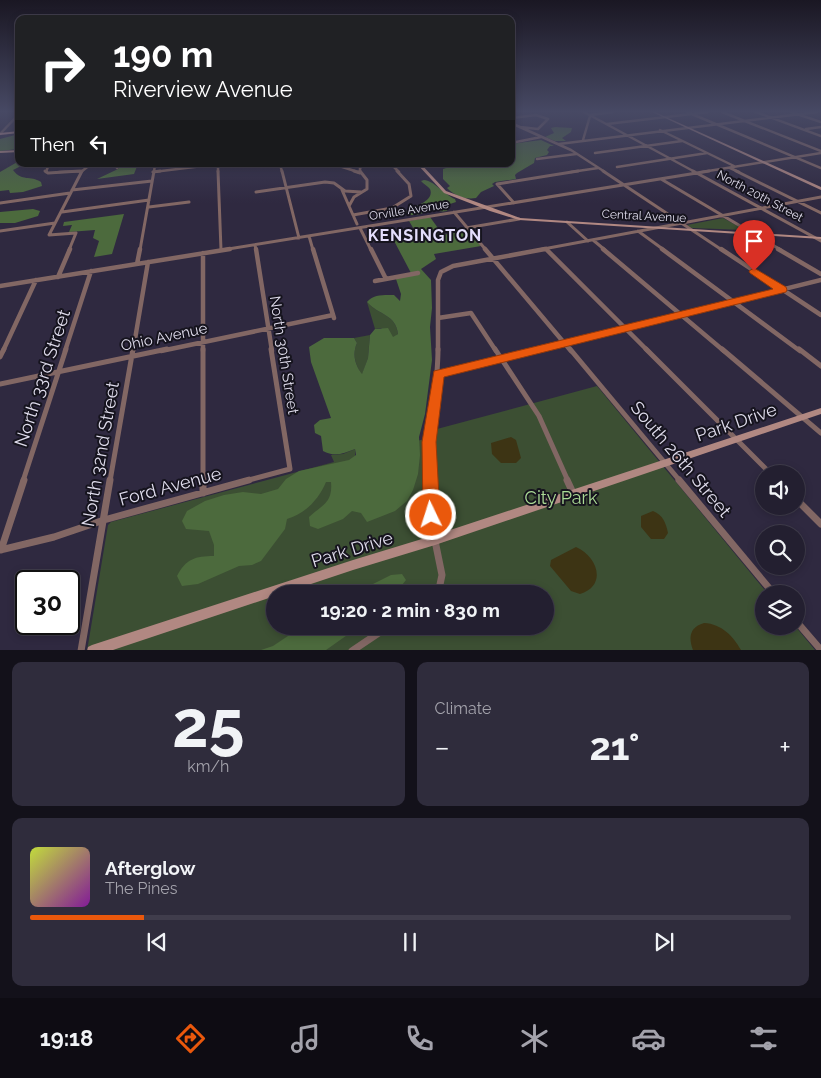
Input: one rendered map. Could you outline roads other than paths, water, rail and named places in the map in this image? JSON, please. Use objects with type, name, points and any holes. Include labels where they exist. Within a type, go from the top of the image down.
[{"type":"main road","points":[[720,142],[821,189]]},
{"type":"main road","points":[[0,152],[15,150]]},
{"type":"main road","points":[[421,167],[445,192],[484,208],[519,218]]},
{"type":"main road","points":[[492,207],[506,215]]},
{"type":"main road","name":"Central Avenue","points":[[519,218],[819,238]]},
{"type":"main road","name":"Park Drive","points":[[92,650],[435,540],[821,411]]},
{"type":"street","points":[[554,142],[598,168],[821,315]]},
{"type":"street","points":[[558,144],[568,142]]},
{"type":"street","name":"North 20th Street","points":[[640,142],[819,238]]},
{"type":"street","points":[[595,154],[673,142]]},
{"type":"street","points":[[685,142],[735,167]]},
{"type":"street","points":[[759,142],[821,168]]},
{"type":"street","points":[[797,142],[821,152]]},
{"type":"street","name":"Orville Avenue","points":[[0,286],[821,152]]},
{"type":"street","points":[[617,167],[706,153]]},
{"type":"street","points":[[537,159],[576,154]]},
{"type":"street","points":[[48,167],[45,172],[50,174],[82,171]]},
{"type":"street","points":[[58,277],[76,234],[49,236],[82,171],[87,167]]},
{"type":"street","points":[[137,264],[149,208],[154,167]]},
{"type":"street","points":[[153,172],[189,167]]},
{"type":"street","points":[[219,167],[221,250]]},
{"type":"street","points":[[281,167],[299,238]]},
{"type":"street","points":[[342,167],[360,173],[369,183],[368,189],[352,199],[349,206]]},
{"type":"street","points":[[348,169],[358,167]]},
{"type":"street","points":[[360,173],[363,167]]},
{"type":"street","points":[[352,215],[395,206],[407,201],[411,196],[409,184],[395,167]]},
{"type":"street","points":[[514,203],[497,184],[598,168]]},
{"type":"street","points":[[730,168],[821,212]]},
{"type":"street","points":[[661,179],[821,274]]},
{"type":"street","points":[[0,203],[152,181]]},
{"type":"street","points":[[256,192],[325,182],[334,183],[340,186],[356,224]]},
{"type":"street","points":[[342,190],[361,192]]},
{"type":"street","points":[[440,585],[442,575],[430,504],[428,464],[438,374],[438,280],[441,272],[453,266],[821,197]]},
{"type":"street","points":[[62,212],[150,200]]},
{"type":"street","points":[[149,208],[189,202]]},
{"type":"street","name":"South 26th Street","points":[[454,212],[566,343],[766,585]]},
{"type":"street","name":"Central Avenue","points":[[466,228],[519,218]]},
{"type":"street","points":[[566,222],[591,240],[821,434]]},
{"type":"street","points":[[0,231],[55,224]]},
{"type":"street","points":[[360,228],[386,279]]},
{"type":"street","points":[[638,231],[821,366]]},
{"type":"street","name":"Ohio Avenue","points":[[0,384],[334,316],[309,236]]},
{"type":"street","name":"North 30th Street","points":[[255,245],[266,329],[290,469]]},
{"type":"street","points":[[546,249],[762,465]]},
{"type":"street","points":[[203,253],[203,493]]},
{"type":"street","name":"North 32nd Street","points":[[81,650],[148,262]]},
{"type":"street","name":"North 33rd Street","points":[[0,550],[91,271]]},
{"type":"street","points":[[375,281],[418,273]]},
{"type":"street","points":[[0,357],[36,280]]},
{"type":"street","points":[[438,374],[821,280]]},
{"type":"street","points":[[438,318],[471,313],[539,416],[573,493]]},
{"type":"street","name":"Ford Avenue","points":[[0,550],[54,537],[104,520],[290,469]]},
{"type":"street","points":[[805,508],[821,524]]},
{"type":"street","points":[[805,631],[821,650]]},
{"type":"street","points":[[352,650],[375,635]]},
{"type":"district","name":"KENSINGTON","points":[[425,235]]},
{"type":"park label","name":"City Park","points":[[561,497]]}]
